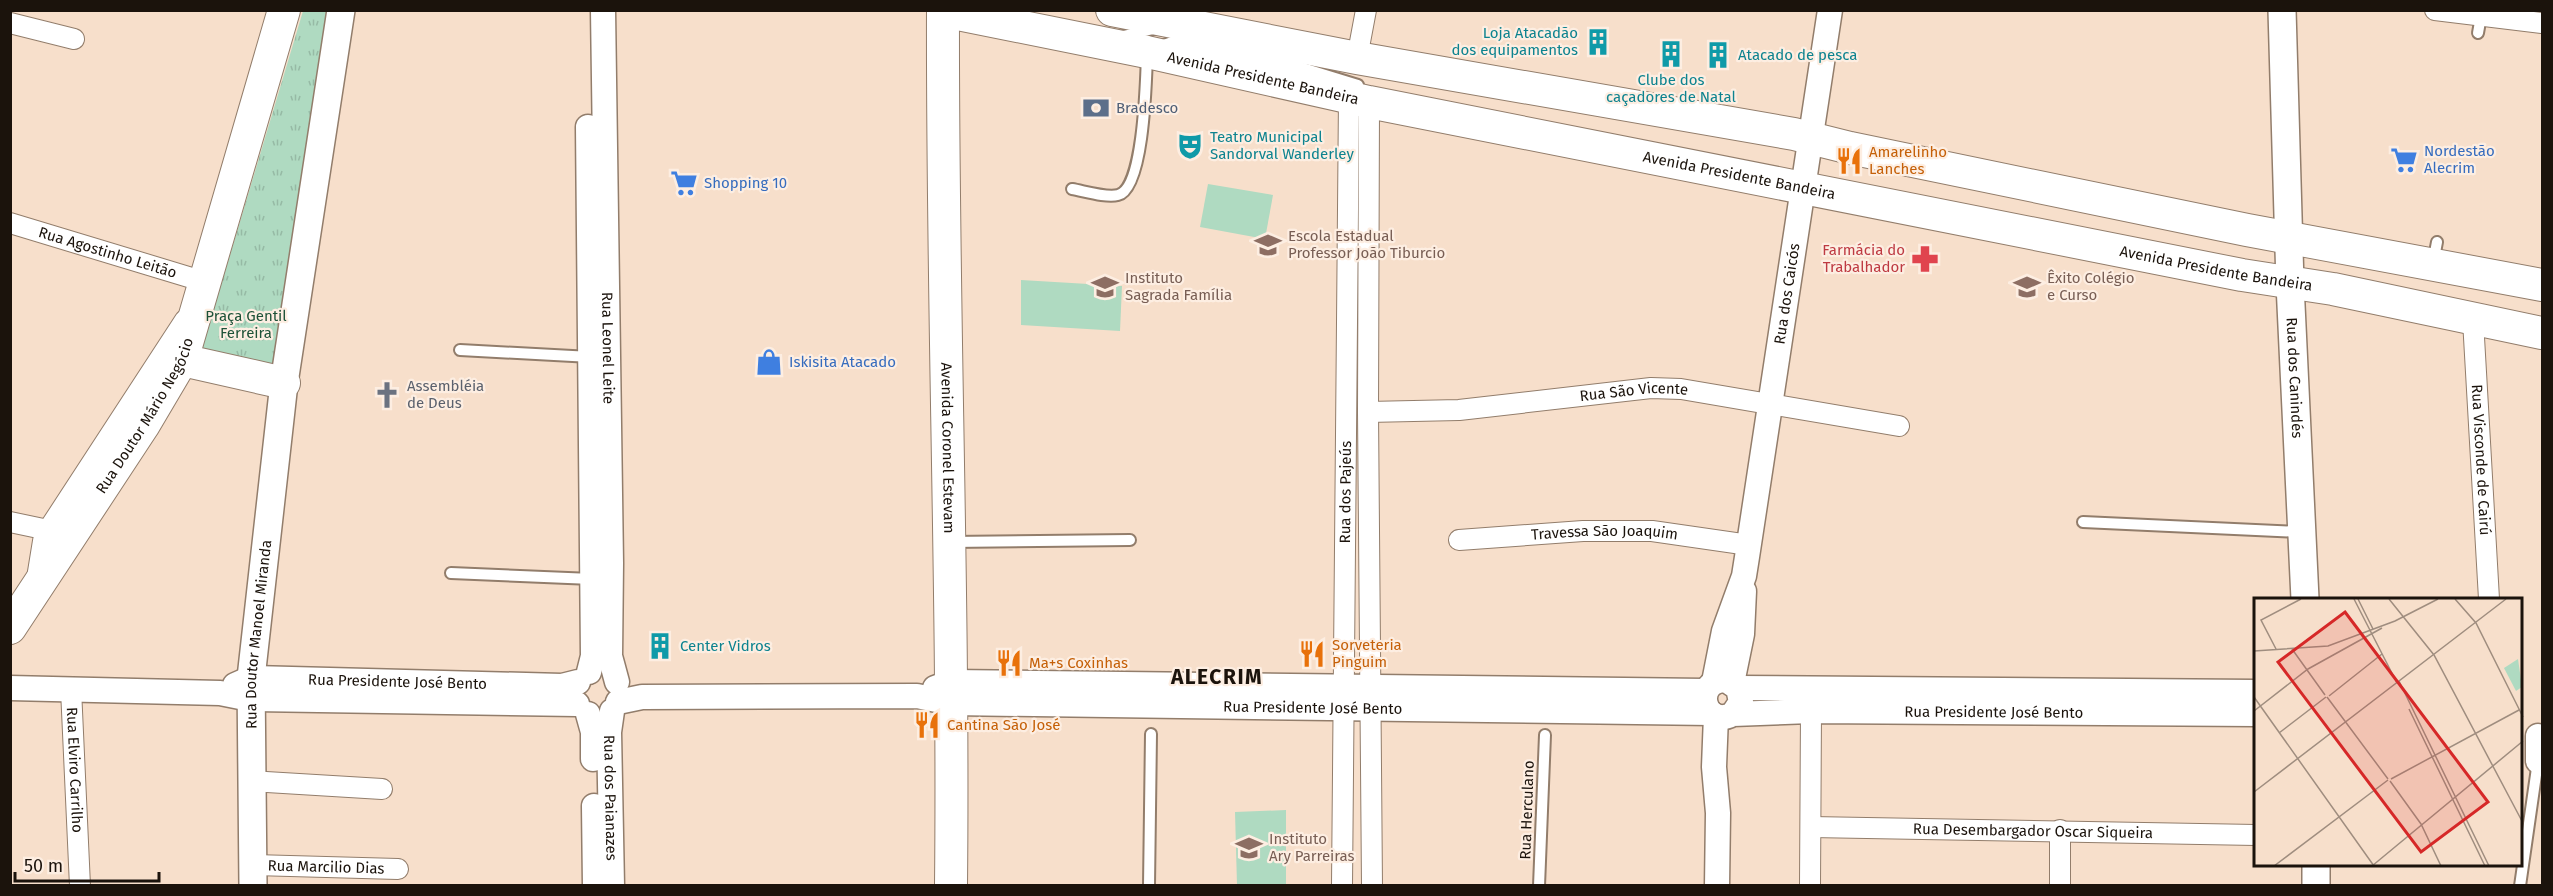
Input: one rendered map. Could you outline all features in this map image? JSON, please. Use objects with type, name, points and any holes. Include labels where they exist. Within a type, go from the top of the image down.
[{"type":"main road","name":"Rua Doutor Mário Negócio","points":[[10,628],[143,426],[182,360],[284,10]]},
{"type":"main road","points":[[182,360],[284,383],[341,10]]},
{"type":"main road","points":[[1112,10],[1357,58],[1812,138],[2018,183],[2288,237],[2435,253],[2542,285]]},
{"type":"main road","name":"Rua dos Canindés","points":[[2282,10],[2288,237],[2305,598]]},
{"type":"main road","name":"Avenida Presidente Bandeira","points":[[942,11],[1365,95],[1403,108],[2290,284],[2333,289],[2542,333]]},
{"type":"main road","name":"Avenida Coronel Estevam","points":[[942,11],[944,291],[950,542],[951,885]]},
{"type":"main road","points":[[2008,228],[2018,183]]},
{"type":"main road","name":"Rua Doutor Manoel Miranda","points":[[253,875],[250,688],[284,383]]},
{"type":"main road","points":[[2316,866],[2316,885]]},
{"type":"street","name":"Rua Leonel Leite","points":[[586,10],[596,122],[601,447],[610,656],[600,694]]},
{"type":"street","name":"Rua Leonel Leite","points":[[596,122],[603,10]]},
{"type":"street","points":[[1357,58],[1366,10]]},
{"type":"street","name":"Rua dos Caicós","points":[[1717,885],[1718,813],[1714,779],[1722,700],[1745,609],[1744,576],[1830,10]]},
{"type":"street","points":[[2435,10],[2479,24],[2539,19]]},
{"type":"street","points":[[10,23],[74,39]]},
{"type":"street","name":"Rua dos Pajeús","points":[[1365,95],[1372,885]]},
{"type":"street","name":"Rua dos Pajeús","points":[[1342,885],[1344,699],[1365,95]]},
{"type":"street","name":"Rua Agostinho Leitão","points":[[10,223],[203,289]]},
{"type":"street","name":"Rua Leonel Leite","points":[[599,285],[591,357],[601,447],[593,579],[593,656],[600,694]]},
{"type":"street","points":[[36,588],[43,540],[48,530],[203,289]]},
{"type":"street","name":"Rua Visconde de Cairú","points":[[2473,320],[2489,598]]},
{"type":"street","name":"Rua São Vicente","points":[[1368,412],[1459,410],[1651,388],[1681,389],[1899,426]]},
{"type":"street","points":[[10,522],[48,530]]},
{"type":"street","name":"Travessa São Joaquim","points":[[1459,540],[1583,531],[1653,531],[1749,545]]},
{"type":"street","name":"Rua Presidente José Bento","points":[[10,688],[220,693],[250,688],[600,694],[642,697],[917,696],[951,692],[1344,699],[2179,704],[2254,714]]},
{"type":"street","name":"Rua Elviro Carrilho","points":[[71,689],[80,885]]},
{"type":"street","name":"Rua Presidente José Bento","points":[[2179,704],[2254,692]]},
{"type":"street","name":"Rua dos Paianazes","points":[[595,885],[593,732],[600,694]]},
{"type":"street","name":"Rua dos Paianazes","points":[[600,694],[609,732],[612,885]]},
{"type":"street","name":"Rua Presidente José Bento","points":[[1722,700],[1811,711],[1891,701]]},
{"type":"street","points":[[1810,885],[1811,711]]},
{"type":"street","points":[[2534,735],[2534,760]]},
{"type":"street","points":[[251,781],[382,789]]},
{"type":"street","name":"Rua Desembargador Oscar Siqueira","points":[[1811,827],[2254,835]]},
{"type":"street","points":[[2060,830],[2060,885]]},
{"type":"street","name":"Rua Marcilio Dias","points":[[253,875],[398,869]]},
{"type":"lane","points":[[999,10],[1120,36],[1148,32],[1172,22]]},
{"type":"lane","points":[[1072,189],[1117,196],[1128,190],[1134,176],[1144,112],[1147,51]]},
{"type":"lane","points":[[460,350],[591,357]]},
{"type":"lane","points":[[2083,522],[2302,532]]},
{"type":"lane","points":[[950,542],[1130,540]]},
{"type":"lane","points":[[451,573],[593,579]]},
{"type":"lane","points":[[1149,885],[1151,734]]},
{"type":"lane","name":"Rua Herculano","points":[[1539,885],[1545,735]]},
{"type":"lane","points":[[2523,858],[2534,760]]},
{"type":"lane","points":[[2520,885],[2522,866]]},
{"type":"green space","name":"Praça Gentil Ferreira","points":[[303,11],[335,11],[277,375],[194,353],[221,285]]},
{"type":"green space","points":[[1208,184],[1273,195],[1265,239],[1200,227]]},
{"type":"green space","points":[[1021,280],[1122,286],[1120,331],[1021,325]]},
{"type":"green space","points":[[1286,810],[1286,885],[1237,885],[1235,812]]},
{"type":"place","name":"Loja Atacadão dos equipamentos","points":[[1598,42]]},
{"type":"place","name":"Clube dos caçadores de Natal","points":[[1671,54]]},
{"type":"place","name":"Atacado de pesca","points":[[1718,55]]},
{"type":"place","name":"Bradesco","points":[[1096,108]]},
{"type":"place","name":"Teatro Municipal Sandorval Wanderley","points":[[1190,146]]},
{"type":"place","name":"Nordestão Alecrim","points":[[2404,160]]},
{"type":"place","name":"Amarelinho Lanches","points":[[1849,161]]},
{"type":"place","name":"Shopping 10","points":[[684,183]]},
{"type":"place","name":"Escola Estadual Professor João Tiburcio","points":[[1268,245]]},
{"type":"place","name":"Farmácia do Trabalhador","points":[[1925,259]]},
{"type":"place","name":"Instituto Sagrada Família","points":[[1105,287]]},
{"type":"place","name":"Êxito Colégio e Curso","points":[[2027,287]]},
{"type":"place","name":"Iskisita Atacado","points":[[769,362]]},
{"type":"place","name":"Assembléia de Deus","points":[[387,395]]},
{"type":"place","name":"Center Vidros","points":[[660,646]]},
{"type":"place","name":"Sorveteria Pinguim","points":[[1312,654]]},
{"type":"place","name":"Ma+s Coxinhas","points":[[1009,663]]},
{"type":"place","name":"Cantina São José","points":[[927,725]]},
{"type":"place","name":"Instituto Ary Parreiras","points":[[1249,848]]},
{"type":"district","name":"ALECRIM","points":[[1217,677]]}]
